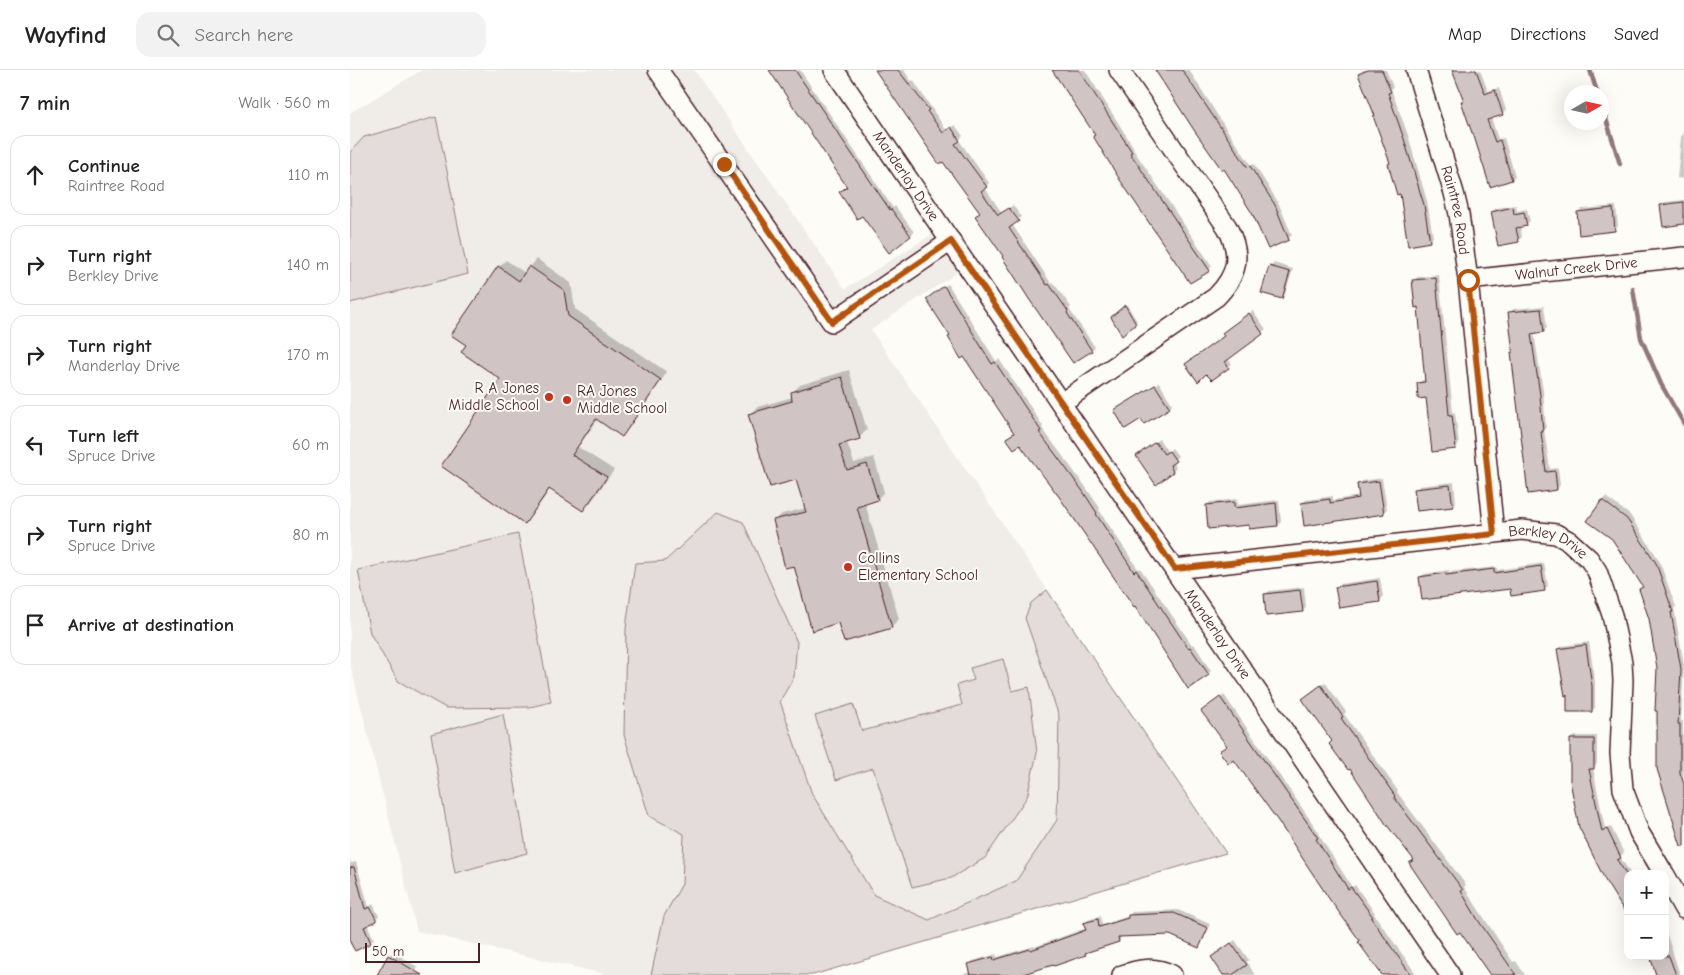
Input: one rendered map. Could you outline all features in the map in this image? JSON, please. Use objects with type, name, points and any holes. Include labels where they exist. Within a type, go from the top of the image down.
[{"type":"street","points":[[658,70],[832,322],[951,241]]},
{"type":"street","name":"Manderlay Drive","points":[[834,70],[1450,975]]},
{"type":"street","points":[[1061,404],[1216,297],[1226,288],[1236,265],[1233,239],[1227,227],[1119,70]]},
{"type":"street","name":"Raintree Road","points":[[1416,70],[1459,214],[1468,280],[1494,534]]},
{"type":"street","name":"Walnut Creek Drive","points":[[1468,280],[1684,257]]},
{"type":"street","name":"Berkley Drive","points":[[1175,569],[1522,530],[1556,534],[1570,541],[1580,549],[1597,571],[1612,615],[1622,662],[1620,753],[1623,788],[1639,832],[1662,870]]},
{"type":"street","name":"Berkley Drive","points":[[1669,882],[1684,909]]},
{"type":"street","points":[[1122,975],[1144,968],[1155,969],[1172,975]]},
{"type":"shaded area","points":[[422,70],[694,70],[845,289],[942,228],[967,266],[871,330],[1226,853],[813,975],[609,975],[417,931],[350,663],[350,113]]},
{"type":"shaded area","points":[[436,117],[468,274],[350,303],[350,152],[364,137]]},
{"type":"shaded area","points":[[718,512],[743,522],[797,642],[794,677],[780,701],[812,794],[874,895],[929,920],[1016,881],[1057,820],[1059,716],[1025,618],[1031,603],[1047,590],[1226,853],[813,975],[651,975],[664,916],[682,884],[684,834],[649,816],[624,735],[626,628],[635,563],[665,561]]},
{"type":"shaded area","points":[[518,534],[551,702],[530,707],[446,708],[398,681],[370,633],[358,570]]},
{"type":"shaded area","points":[[1003,659],[1012,691],[1029,687],[1037,753],[1027,797],[985,858],[951,878],[912,887],[873,768],[836,780],[815,716],[853,704],[862,731],[962,705],[957,685],[974,680],[970,668]]},
{"type":"shaded area","points":[[503,714],[527,853],[455,873],[431,734]]},
{"type":"building","points":[[769,70],[795,70],[890,210],[911,236],[889,253],[862,216],[857,219],[839,192],[847,187]]},
{"type":"building","points":[[875,70],[898,70],[929,110],[927,111],[943,133],[951,127],[960,141],[955,144],[987,187],[981,191],[998,215],[1009,208],[1019,221],[1009,228],[1047,285],[1049,284],[1068,311],[1067,313],[1092,351],[1073,363],[975,216],[980,213],[943,162],[939,164]]},
{"type":"building","points":[[1052,70],[1079,70],[1132,152],[1130,153],[1210,271],[1190,283],[1120,180],[1093,136],[1095,135]]},
{"type":"building","points":[[1155,70],[1182,70],[1248,168],[1250,166],[1275,205],[1289,240],[1268,249],[1252,213],[1224,169],[1222,170],[1194,130]]},
{"type":"building","points":[[1368,70],[1382,70],[1391,92],[1388,93],[1424,205],[1430,242],[1408,246],[1400,194],[1397,195],[1388,164],[1390,163],[1373,116],[1375,116],[1358,74]]},
{"type":"building","points":[[1452,70],[1476,70],[1485,94],[1495,90],[1503,115],[1487,120],[1495,142],[1500,140],[1512,180],[1490,187],[1461,101],[1464,101]]},
{"type":"building","points":[[1684,202],[1684,224],[1663,227],[1660,205]]},
{"type":"building","points":[[1513,207],[1514,214],[1524,212],[1527,226],[1516,228],[1519,242],[1498,246],[1491,212]]},
{"type":"building","points":[[1613,208],[1615,231],[1579,235],[1577,212]]},
{"type":"building","name":"RA Jones Middle School","points":[[498,266],[519,281],[529,266],[564,290],[568,316],[661,380],[622,437],[596,419],[572,455],[607,477],[583,511],[549,489],[525,524],[441,466],[500,379],[461,352],[466,345],[451,335]]},
{"type":"building","points":[[1269,266],[1290,272],[1282,299],[1261,293]]},
{"type":"building","points":[[1436,278],[1449,415],[1452,415],[1456,449],[1432,452],[1426,398],[1418,399],[1417,383],[1425,382],[1418,307],[1415,308],[1412,280]]},
{"type":"building","points":[[944,286],[992,364],[995,362],[1041,431],[1039,432],[1082,490],[1134,572],[1136,570],[1188,648],[1190,647],[1209,675],[1188,689],[1135,606],[1060,498],[1020,445],[1014,449],[1006,438],[1014,433],[964,357],[961,359],[948,337],[950,336],[926,299]]},
{"type":"building","points":[[1125,305],[1136,324],[1122,336],[1111,317]]},
{"type":"building","points":[[1541,309],[1544,332],[1531,334],[1540,395],[1543,432],[1541,432],[1546,472],[1555,471],[1557,490],[1528,494],[1508,312]]},
{"type":"building","points":[[1249,313],[1263,334],[1225,362],[1229,368],[1212,380],[1206,374],[1198,382],[1185,364],[1224,336],[1222,333]]},
{"type":"building","name":"Collins Elementary School","points":[[842,377],[860,439],[839,445],[847,470],[867,464],[878,500],[857,507],[892,628],[844,642],[838,623],[812,631],[794,566],[785,568],[773,520],[806,512],[796,480],[770,487],[748,414],[792,401],[791,392]]},
{"type":"building","points":[[1155,385],[1170,408],[1144,424],[1141,419],[1125,429],[1114,410]]},
{"type":"building","points":[[1155,442],[1164,454],[1169,451],[1176,461],[1170,465],[1173,472],[1156,485],[1136,456]]},
{"type":"building","points":[[1379,481],[1384,514],[1304,526],[1301,503],[1330,499],[1330,503],[1359,498],[1357,484]]},
{"type":"building","points":[[1450,485],[1453,507],[1417,511],[1414,489]]},
{"type":"building","points":[[1602,500],[1627,519],[1656,563],[1673,612],[1671,612],[1681,669],[1678,724],[1680,724],[1680,773],[1684,784],[1684,846],[1681,846],[1657,769],[1657,711],[1655,711],[1657,668],[1649,619],[1639,589],[1643,587],[1612,539],[1587,521]]},
{"type":"building","points":[[1234,502],[1234,508],[1276,503],[1278,526],[1249,529],[1249,525],[1208,529],[1206,505]]},
{"type":"building","points":[[1541,566],[1545,591],[1511,596],[1510,589],[1422,600],[1419,577],[1494,569],[1494,573]]},
{"type":"building","points":[[1377,581],[1380,602],[1339,608],[1335,587]]},
{"type":"building","points":[[1300,590],[1303,612],[1266,616],[1264,594]]},
{"type":"building","points":[[1586,645],[1592,686],[1592,712],[1567,712],[1567,695],[1565,696],[1557,649]]},
{"type":"building","points":[[1321,685],[1394,797],[1463,890],[1461,891],[1478,920],[1516,975],[1490,975],[1460,932],[1457,934],[1409,863],[1414,860],[1386,824],[1350,769],[1348,770],[1329,744],[1332,741],[1302,699]]},
{"type":"building","points":[[1220,697],[1318,838],[1316,839],[1348,889],[1351,887],[1373,917],[1371,918],[1411,975],[1382,975],[1278,821],[1234,760],[1228,763],[1219,751],[1227,746],[1201,711]]},
{"type":"building","points":[[1570,739],[1594,739],[1594,769],[1589,769],[1602,832],[1607,829],[1621,858],[1617,860],[1624,871],[1624,911],[1606,882],[1579,827],[1570,781]]},
{"type":"building","points":[[354,867],[365,909],[370,907],[377,921],[364,927],[371,943],[355,951],[350,942],[350,868]]},
{"type":"building","points":[[1174,913],[1208,928],[1199,948],[1170,935],[1118,937],[1119,942],[1085,953],[1086,955],[1020,975],[971,975],[968,964],[993,957],[994,960],[1031,950],[1086,930],[1083,923],[1098,919],[1099,927],[1128,918],[1128,915]]},
{"type":"building","points":[[1231,943],[1247,965],[1232,975],[1223,975],[1211,957]]},
{"type":"building","points":[[388,955],[422,975],[377,975]]},
{"type":"building","points":[[1669,956],[1676,975],[1656,975],[1651,960],[1669,960]]},
{"type":"waterway","points":[[1590,70],[1595,85]]},
{"type":"waterway","points":[[1609,129],[1620,164]]},
{"type":"waterway","points":[[1633,289],[1641,338],[1661,384],[1684,424]]},
{"type":"place","name":"R A Jones Middle School","points":[[549,397]]},
{"type":"place","name":"RA Jones Middle School","points":[[567,400]]},
{"type":"place","name":"Collins Elementary School","points":[[848,567]]},
{"type":"route","points":[[724,164],[832,322],[951,241],[1175,569],[1494,534],[1468,280]]}]
